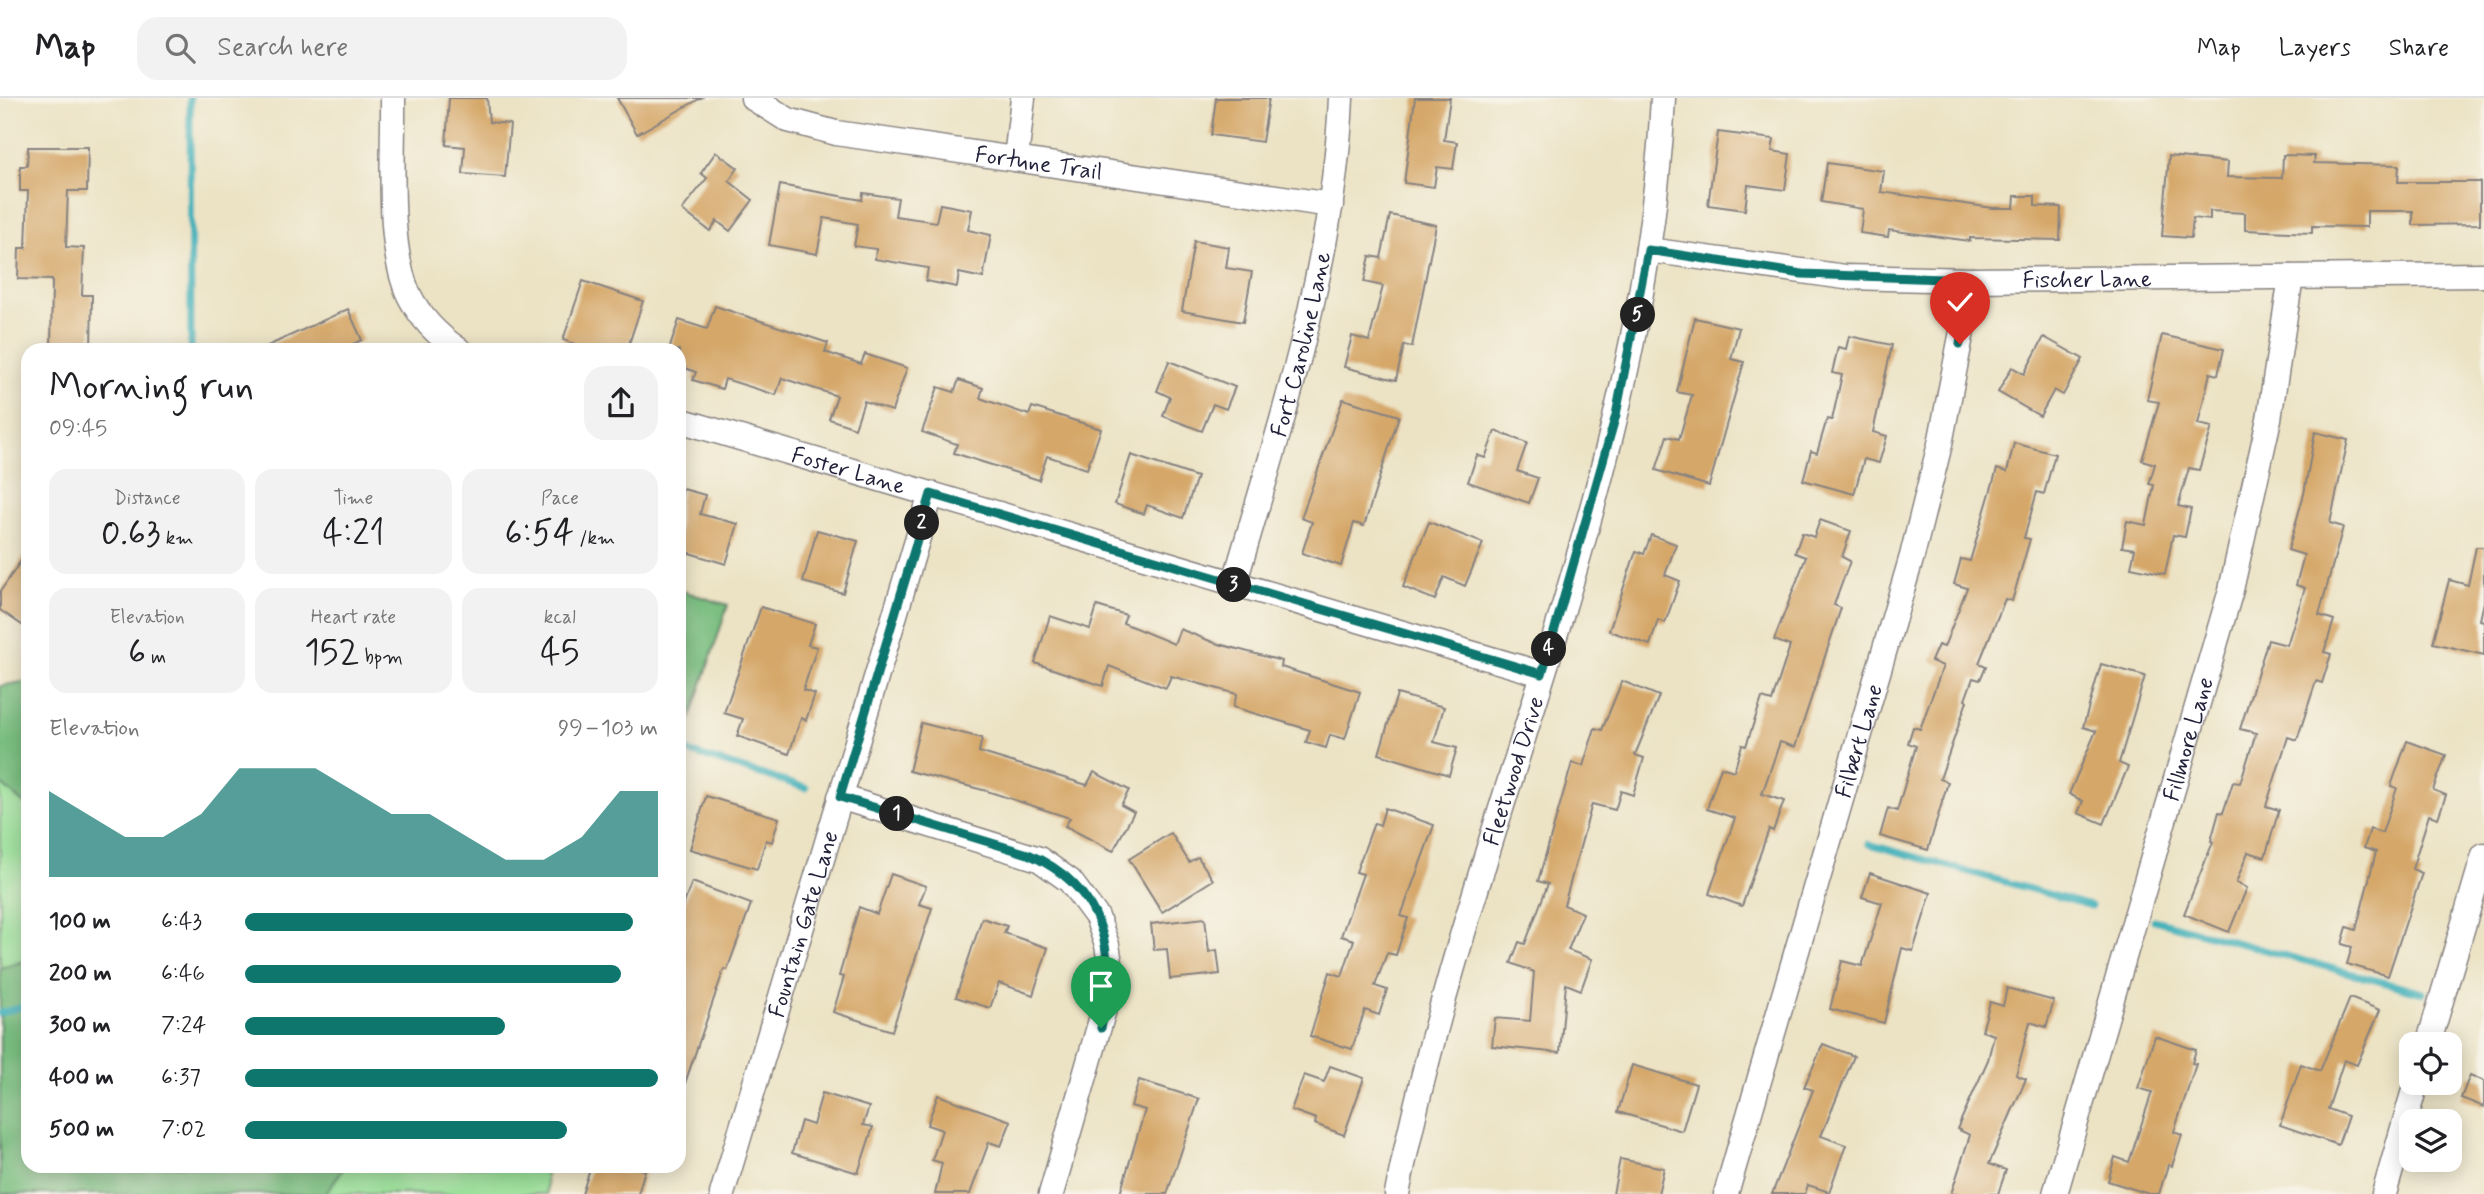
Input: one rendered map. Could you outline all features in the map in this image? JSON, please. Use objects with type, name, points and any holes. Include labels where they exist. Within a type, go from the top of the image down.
[{"type":"street","points":[[394,98],[396,221],[403,279],[416,307],[427,322],[450,343]]},
{"type":"street","name":"Fortune Trail","points":[[753,98],[788,120],[819,130],[1331,205]]},
{"type":"street","points":[[1016,159],[1023,98]]},
{"type":"street","name":"Fort Caroline Lane","points":[[1234,584],[1302,345],[1331,205],[1341,98]]},
{"type":"street","name":"Fleetwood Drive","points":[[1397,1194],[1425,1071],[1611,438],[1628,368],[1648,250],[1664,98]]},
{"type":"street","name":"Fischer Lane","points":[[1648,250],[1802,274],[1972,280],[2484,275]]},
{"type":"street","name":"Fillmore Lane","points":[[2054,1194],[2231,590],[2269,419],[2291,277]]},
{"type":"street","name":"Filbert Lane","points":[[1726,1194],[1912,556],[1940,444],[1972,280]]},
{"type":"street","name":"Foster Lane","points":[[686,422],[1542,674]]},
{"type":"street","name":"Fountain Gate Lane","points":[[722,1194],[931,494]]},
{"type":"street","points":[[840,797],[1039,859],[1070,881],[1097,917],[1110,963],[1107,999],[1052,1194]]},
{"type":"street","points":[[2432,1032],[2484,855]]},
{"type":"street","points":[[2384,1194],[2413,1095]]},
{"type":"green space","points":[[686,592],[728,605],[686,733]]},
{"type":"green space","points":[[21,682],[21,801],[0,783],[0,686]]},
{"type":"green space","points":[[0,783],[21,801],[21,962],[0,968]]},
{"type":"green space","points":[[21,962],[21,1173],[340,1173],[325,1194],[0,1194],[0,968]]},
{"type":"green space","points":[[340,1173],[546,1173],[547,1194],[325,1194]]},
{"type":"building","points":[[449,98],[487,98],[489,122],[510,124],[505,177],[463,174],[465,147],[446,145]]},
{"type":"building","points":[[617,98],[701,98],[637,134]]},
{"type":"building","points":[[1216,98],[1269,98],[1262,142],[1211,135]]},
{"type":"building","points":[[1415,98],[1450,98],[1444,140],[1457,142],[1453,169],[1437,167],[1434,187],[1404,183]]},
{"type":"building","points":[[1718,132],[1774,139],[1772,151],[1790,154],[1785,190],[1748,185],[1745,210],[1708,205]]},
{"type":"building","points":[[28,147],[88,147],[87,191],[68,191],[66,247],[84,248],[82,295],[92,295],[91,343],[51,343],[52,280],[18,279],[19,248],[26,248],[28,191],[20,191],[20,166],[27,166]]},
{"type":"building","points":[[716,152],[738,168],[729,181],[753,200],[730,231],[717,221],[710,231],[682,210],[707,178],[701,173]]},
{"type":"building","points":[[2283,155],[2315,156],[2314,163],[2399,165],[2398,182],[2480,182],[2480,224],[2413,225],[2413,211],[2367,211],[2367,227],[2312,226],[2312,233],[2245,230],[2245,213],[2210,211],[2210,220],[2193,218],[2191,238],[2162,236],[2169,156],[2228,162],[2227,177],[2282,178]]},
{"type":"building","points":[[1827,163],[1884,171],[1881,192],[1993,208],[2014,208],[2015,196],[2035,196],[2035,206],[2061,207],[2060,240],[1970,238],[1970,241],[1889,230],[1888,237],[1860,233],[1863,209],[1821,202]]},
{"type":"building","points":[[780,185],[862,200],[863,193],[898,198],[895,216],[936,222],[940,204],[972,210],[968,230],[991,235],[983,278],[959,273],[957,287],[926,281],[928,268],[875,259],[876,249],[854,246],[858,224],[824,218],[817,254],[769,245]]},
{"type":"building","points":[[1390,215],[1436,225],[1412,347],[1404,345],[1396,380],[1344,367],[1352,336],[1369,341],[1383,286],[1364,282],[1370,256],[1381,258]]},
{"type":"building","points":[[1194,241],[1229,247],[1226,268],[1252,272],[1243,322],[1182,311]]},
{"type":"building","points":[[583,281],[643,301],[629,343],[572,343],[563,340]]},
{"type":"building","points":[[715,306],[828,343],[825,352],[861,364],[865,354],[907,368],[892,411],[864,401],[855,428],[829,419],[837,396],[782,378],[776,395],[725,379],[722,389],[693,380],[696,372],[686,368],[686,343],[671,343],[679,320],[707,329]]},
{"type":"building","points":[[348,309],[362,340],[355,343],[274,343]]},
{"type":"building","points":[[1695,318],[1739,328],[1731,359],[1744,362],[1709,486],[1656,470],[1667,436],[1679,439],[1692,395],[1677,392]]},
{"type":"building","points":[[2162,335],[2224,349],[2218,375],[2210,373],[2198,424],[2212,427],[2199,470],[2189,468],[2178,506],[2191,509],[2185,537],[2173,535],[2165,574],[2131,567],[2135,549],[2122,547],[2127,521],[2146,525],[2154,485],[2149,484],[2155,464],[2142,460],[2159,402],[2147,400]]},
{"type":"building","points":[[1849,336],[1892,345],[1873,432],[1887,436],[1879,463],[1864,459],[1854,494],[1803,480],[1811,451],[1817,453],[1827,419],[1832,420],[1842,375],[1832,373],[1838,347],[1846,349]]},
{"type":"building","points":[[2044,337],[2083,359],[2063,395],[2054,390],[2040,416],[1998,392],[2012,367],[2024,374]]},
{"type":"building","points":[[1169,361],[1235,387],[1226,409],[1213,404],[1202,431],[1163,416],[1170,397],[1157,391]]},
{"type":"building","points":[[959,380],[983,388],[980,398],[1029,415],[1032,407],[1101,429],[1087,469],[1047,456],[1039,480],[954,453],[957,444],[922,432],[938,387],[954,392]]},
{"type":"building","points":[[1343,399],[1399,416],[1364,526],[1354,523],[1341,566],[1302,553],[1312,522],[1301,518]]},
{"type":"building","points":[[1495,431],[1527,443],[1517,471],[1538,478],[1529,503],[1468,482],[1477,455],[1485,458]]},
{"type":"building","points":[[2315,432],[2348,440],[2330,523],[2343,527],[2319,615],[2334,620],[2324,652],[2331,654],[2322,683],[2316,681],[2297,740],[2288,737],[2266,806],[2279,810],[2265,857],[2248,852],[2236,883],[2247,888],[2229,932],[2184,914],[2213,842],[2211,841],[2219,812],[2223,813],[2233,782],[2240,783],[2256,733],[2240,729],[2268,640],[2287,645],[2305,588],[2296,585],[2304,555],[2288,550],[2304,494]]},
{"type":"building","points":[[2014,443],[2055,454],[2044,494],[2037,492],[2024,538],[2030,539],[2012,601],[2005,599],[1979,663],[1986,666],[1980,680],[1973,678],[1965,700],[1967,701],[1940,779],[1948,782],[1928,850],[1880,836],[1888,808],[1897,811],[1916,746],[1908,743],[1913,727],[1920,729],[1943,666],[1931,661],[1938,645],[1944,647],[1967,588],[1954,584],[1961,559],[1970,561],[1997,469],[2007,472]]},
{"type":"building","points":[[1131,455],[1197,477],[1183,518],[1147,505],[1144,514],[1115,504]]},
{"type":"building","points":[[686,490],[705,495],[700,514],[738,524],[726,564],[686,552]]},
{"type":"building","points":[[1820,520],[1851,531],[1842,557],[1850,561],[1834,605],[1841,608],[1795,747],[1780,742],[1762,794],[1784,801],[1773,831],[1769,829],[1742,906],[1709,894],[1735,818],[1707,809],[1721,767],[1734,771],[1742,745],[1746,746],[1762,698],[1772,701],[1790,646],[1774,640],[1806,557],[1795,553],[1802,533],[1814,537]]},
{"type":"building","points":[[1429,522],[1483,543],[1465,586],[1444,577],[1435,600],[1403,587]]},
{"type":"building","points":[[817,530],[858,541],[843,593],[803,582]]},
{"type":"building","points":[[1651,535],[1676,544],[1665,575],[1680,581],[1665,623],[1658,620],[1650,645],[1609,631],[1636,551],[1644,554]]},
{"type":"building","points":[[2476,547],[2484,547],[2484,602],[2480,620],[2484,621],[2484,655],[2433,643],[2449,580],[2468,585]]},
{"type":"building","points":[[21,560],[21,624],[0,610],[0,592]]},
{"type":"building","points":[[1097,606],[1126,615],[1123,623],[1174,644],[1180,629],[1215,643],[1282,661],[1281,667],[1360,692],[1345,739],[1330,735],[1326,748],[1306,742],[1310,730],[1233,707],[1237,694],[1171,676],[1166,688],[1109,666],[1103,686],[1035,663],[1050,616],[1090,629]]},
{"type":"building","points":[[761,607],[815,624],[808,645],[817,647],[803,690],[815,694],[806,720],[801,718],[789,754],[737,736],[743,719],[724,713]]},
{"type":"building","points":[[2101,664],[2145,676],[2119,763],[2128,767],[2104,824],[2078,813],[2083,801],[2069,794],[2096,731],[2083,727]]},
{"type":"building","points":[[1622,681],[1659,696],[1635,755],[1644,758],[1633,795],[1621,791],[1615,810],[1592,804],[1564,905],[1583,913],[1568,950],[1592,959],[1581,990],[1566,984],[1560,1053],[1492,1046],[1495,1018],[1530,1021],[1534,972],[1511,963],[1519,942],[1525,944],[1548,884],[1538,881],[1572,763],[1583,766],[1595,728],[1602,730]]},
{"type":"building","points":[[1397,694],[1444,707],[1434,742],[1457,748],[1449,775],[1379,754]]},
{"type":"building","points":[[921,723],[982,738],[979,752],[1087,785],[1094,772],[1129,790],[1121,805],[1134,812],[1113,851],[1065,826],[1070,818],[987,791],[909,771]]},
{"type":"building","points":[[2407,741],[2446,755],[2433,790],[2446,795],[2438,818],[2429,815],[2412,869],[2422,873],[2388,976],[2347,964],[2352,947],[2342,944],[2347,927],[2356,930],[2376,852],[2364,848],[2370,829],[2382,833],[2397,788],[2391,786]]},
{"type":"building","points":[[706,796],[779,818],[772,842],[766,840],[757,869],[690,849]]},
{"type":"building","points":[[1385,808],[1434,825],[1401,916],[1408,918],[1396,955],[1387,953],[1375,986],[1387,990],[1379,1015],[1365,1010],[1352,1049],[1310,1036],[1330,972],[1342,976],[1354,940],[1341,936],[1363,874],[1356,872],[1374,823],[1380,825]]},
{"type":"building","points":[[1171,833],[1189,862],[1198,857],[1213,880],[1162,912],[1129,859]]},
{"type":"building","points":[[1870,873],[1931,893],[1913,951],[1902,948],[1884,1023],[1830,1009],[1842,961],[1862,966],[1882,903],[1862,897]]},
{"type":"building","points":[[891,874],[926,886],[919,904],[932,908],[892,1031],[833,1012],[844,977],[839,976],[859,907],[877,914]]},
{"type":"building","points":[[692,882],[751,904],[727,970],[724,969],[686,1080],[686,898]]},
{"type":"building","points":[[982,918],[1007,926],[1004,933],[1048,948],[1033,995],[999,983],[990,1008],[956,997]]},
{"type":"building","points":[[1205,918],[1209,952],[1217,950],[1220,974],[1170,979],[1167,949],[1154,950],[1151,924]]},
{"type":"building","points":[[2007,988],[2054,1001],[2046,1027],[2030,1022],[2016,1075],[2026,1079],[1989,1164],[2006,1170],[1998,1194],[1951,1194],[1970,1135],[1957,1129],[1988,1060],[1994,1035],[1982,1031],[1990,1002],[2003,1006]]},
{"type":"building","points":[[2350,998],[2380,1010],[2357,1065],[2344,1060],[2328,1109],[2348,1116],[2338,1145],[2280,1125],[2301,1064],[2320,1071]]},
{"type":"building","points":[[2155,1036],[2196,1050],[2192,1063],[2196,1064],[2174,1132],[2182,1135],[2172,1166],[2168,1165],[2159,1194],[2149,1194],[2108,1181],[2115,1157],[2129,1162],[2152,1092],[2138,1088]]},
{"type":"building","points":[[1823,1044],[1854,1056],[1821,1136],[1846,1145],[1829,1192],[1808,1185],[1805,1194],[1772,1194],[1813,1090],[1804,1087]]},
{"type":"building","points":[[1632,1065],[1696,1084],[1682,1131],[1618,1112]]},
{"type":"building","points":[[1330,1066],[1364,1078],[1344,1135],[1315,1124],[1316,1119],[1291,1110],[1304,1075],[1324,1082]]},
{"type":"building","points":[[2470,1075],[2484,1081],[2484,1107],[2461,1098]]},
{"type":"building","points":[[1139,1080],[1199,1099],[1167,1194],[1120,1194],[1145,1110],[1131,1106]]},
{"type":"building","points":[[822,1093],[869,1107],[863,1125],[873,1127],[858,1173],[792,1153],[801,1121],[813,1125]]},
{"type":"building","points":[[938,1095],[1011,1121],[1001,1146],[989,1142],[970,1194],[935,1194],[942,1163],[932,1160],[942,1130],[927,1125]]},
{"type":"building","points":[[1620,1159],[1664,1168],[1658,1194],[1613,1194]]},
{"type":"building","points":[[589,1173],[644,1173],[638,1194],[582,1194]]},
{"type":"waterway","points":[[190,98],[191,343]]},
{"type":"waterway","points":[[686,751],[806,788]]},
{"type":"waterway","points":[[1869,844],[2091,906]]},
{"type":"waterway","points":[[2154,920],[2423,993]]},
{"type":"waterway","points":[[0,1013],[21,1007]]},
{"type":"route","points":[[1101,1028],[1110,981],[1107,945],[1089,903],[1058,870],[1008,847],[840,797],[931,494],[1542,674],[1591,510],[1628,368],[1648,250],[1802,274],[1972,280],[1960,344]]}]
